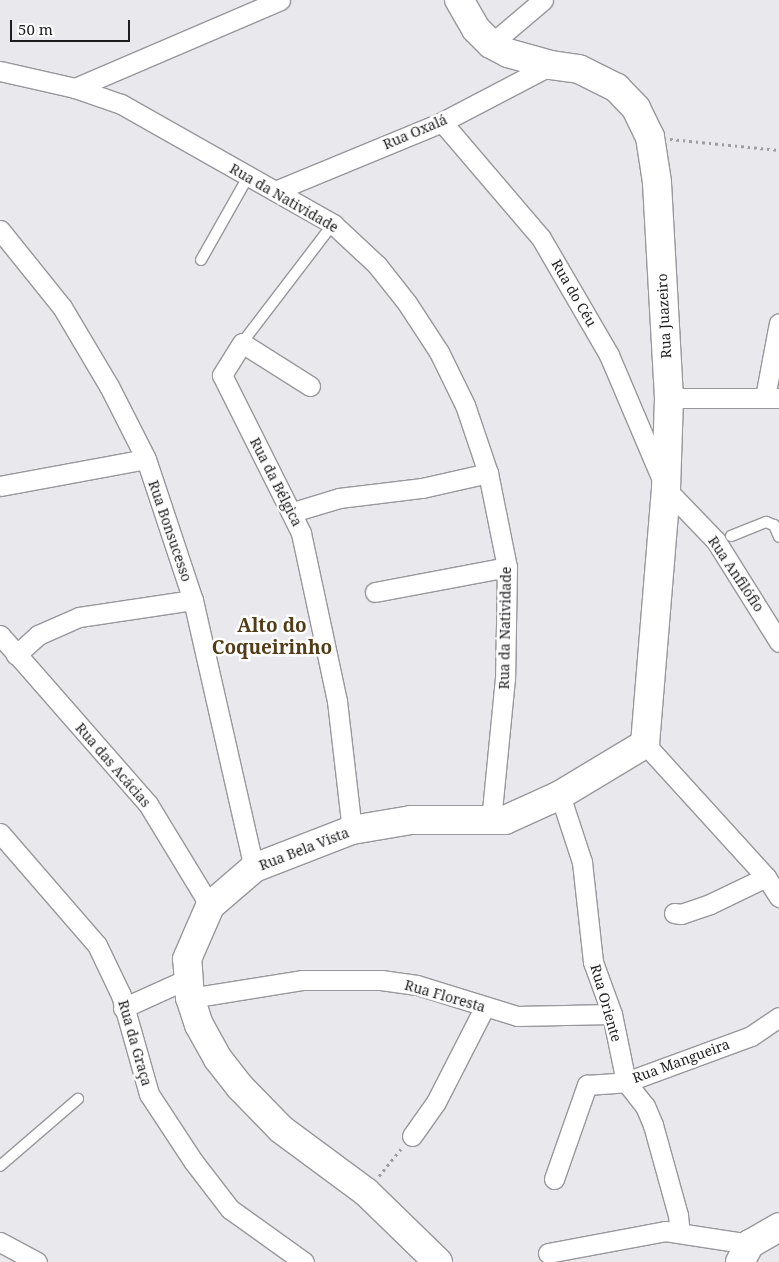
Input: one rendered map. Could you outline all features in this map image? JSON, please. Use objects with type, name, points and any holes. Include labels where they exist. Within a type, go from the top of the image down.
[{"type":"main road","name":"Rua Juazeiro","points":[[459,0],[476,29],[491,44],[508,52],[551,65],[579,69],[601,77],[617,88],[636,108],[650,137],[657,182],[669,398],[666,489],[645,744]]},
{"type":"main road","name":"Rua Bela Vista","points":[[438,1262],[366,1192],[261,1110],[218,1059],[199,1025],[189,988],[187,960],[210,906],[254,868],[352,830],[418,820],[491,821],[522,814],[560,795],[645,744]]},
{"type":"main road","points":[[745,1253],[779,1226]]},
{"type":"street","points":[[75,88],[249,5],[280,0]]},
{"type":"street","points":[[491,44],[543,0]]},
{"type":"street","name":"Rua Oxalá","points":[[275,191],[442,122],[551,65]]},
{"type":"street","name":"Rua da Natividade","points":[[0,71],[75,88],[122,104],[333,224],[377,265],[440,352],[466,405],[488,473],[507,567],[505,678],[491,821]]},
{"type":"street","name":"Rua do Céu","points":[[442,122],[541,238],[566,277],[608,355],[666,489]]},
{"type":"street","name":"Rua Bonsucesso","points":[[0,230],[62,307],[110,386],[146,459],[193,600],[254,868]]},
{"type":"street","points":[[669,398],[772,398],[779,323]]},
{"type":"street","points":[[242,343],[310,386]]},
{"type":"street","name":"Rua da Bélgica","points":[[242,343],[224,368],[223,380],[294,512],[302,533],[337,701],[352,830]]},
{"type":"street","points":[[0,486],[146,459]]},
{"type":"street","points":[[294,512],[339,498],[422,488],[488,473]]},
{"type":"street","name":"Rua Anfilófio","points":[[666,489],[724,538],[779,642]]},
{"type":"street","points":[[375,592],[507,567]]},
{"type":"street","points":[[16,655],[38,635],[79,617],[193,600]]},
{"type":"street","name":"Rua das Acácias","points":[[0,634],[16,655],[148,804],[210,906]]},
{"type":"street","points":[[645,744],[766,877],[779,897]]},
{"type":"street","name":"Rua Oriente","points":[[560,795],[582,862],[593,962],[612,1014],[626,1082],[645,1106],[654,1125],[678,1215],[680,1233]]},
{"type":"street","name":"Rua da Graça","points":[[0,833],[97,945],[121,995],[149,1094],[194,1162],[230,1209],[304,1262]]},
{"type":"street","points":[[674,913],[680,914],[710,904],[766,877]]},
{"type":"street","name":"Rua Floresta","points":[[124,1008],[189,988],[302,980],[381,980],[417,985],[484,1008],[517,1016],[548,1018],[612,1014]]},
{"type":"street","points":[[412,1136],[436,1102],[484,1008]]},
{"type":"street","name":"Rua Mangueira","points":[[554,1179],[587,1085],[626,1082],[751,1036],[779,1017]]},
{"type":"street","points":[[548,1253],[650,1233],[680,1233],[745,1253]]},
{"type":"street","points":[[0,1242],[37,1262]]},
{"type":"lane","points":[[201,260],[248,177]]},
{"type":"lane","points":[[242,343],[333,224]]},
{"type":"lane","points":[[724,538],[766,522],[774,525],[779,538]]},
{"type":"lane","points":[[0,1166],[78,1099]]},
{"type":"path","points":[[650,137],[779,150]]},
{"type":"path","points":[[366,1192],[412,1136]]},
{"type":"district","name":"Alto do Coqueirinho","points":[[272,637]]}]
